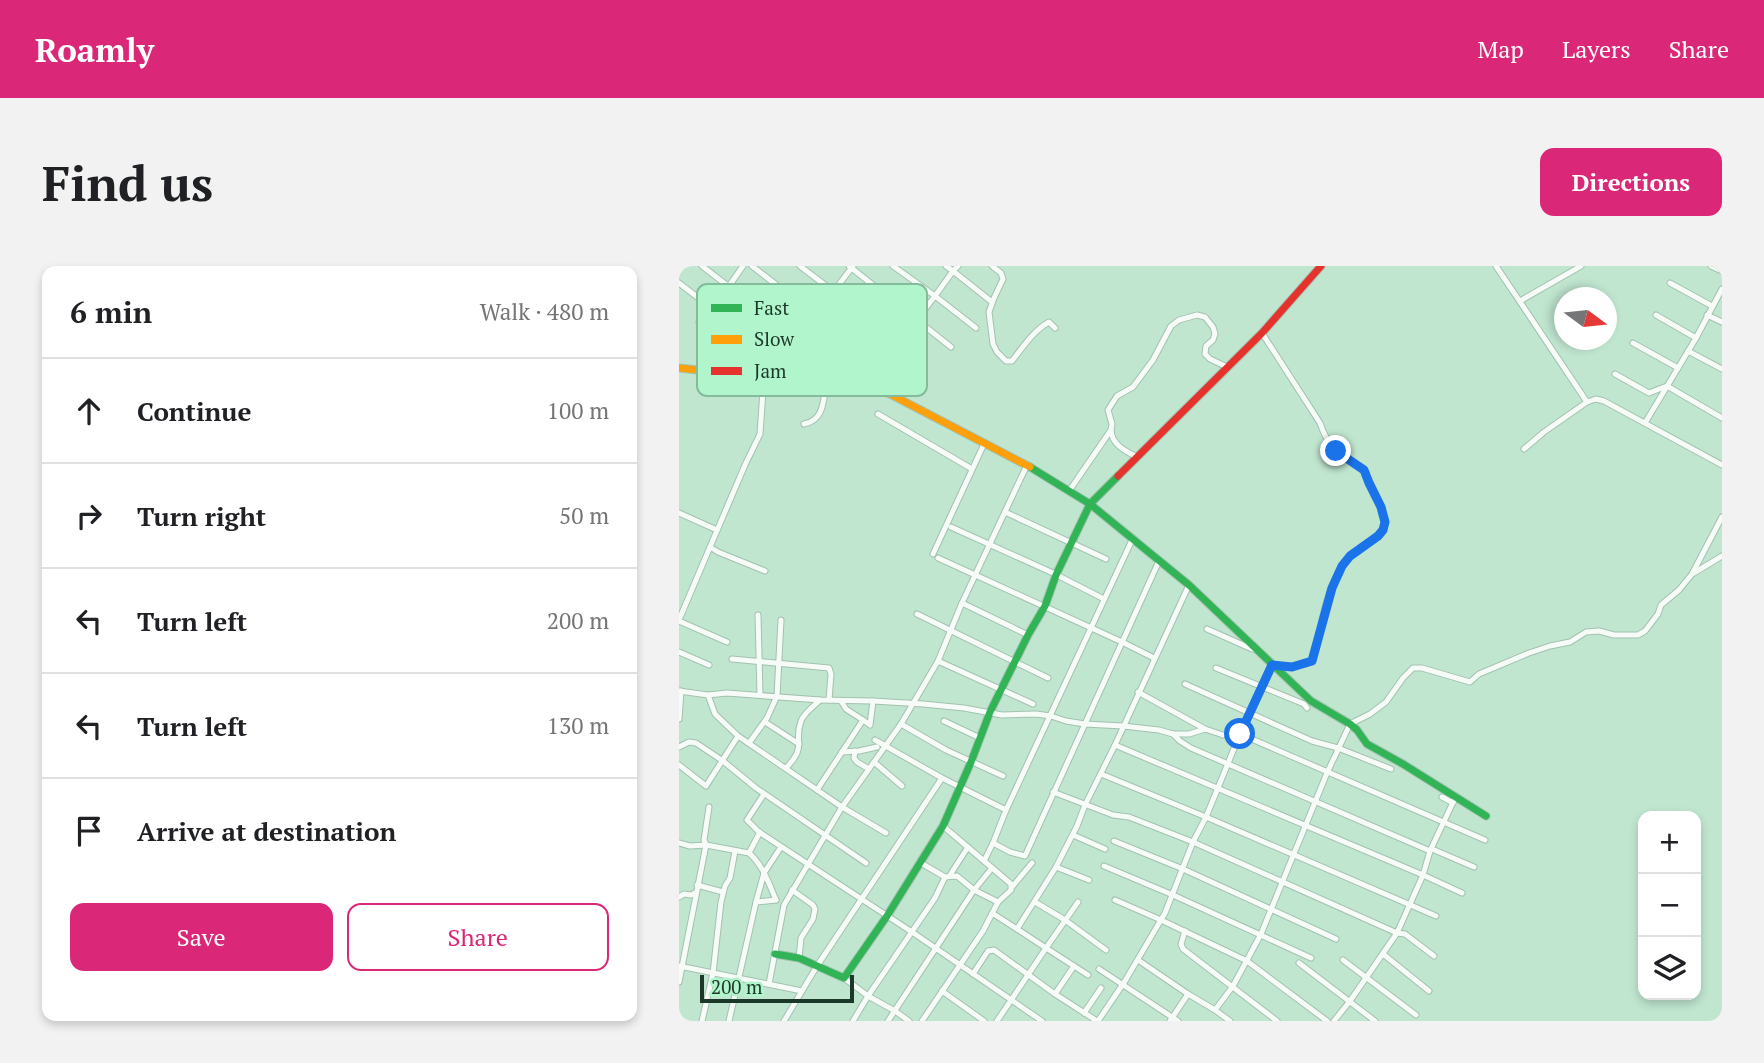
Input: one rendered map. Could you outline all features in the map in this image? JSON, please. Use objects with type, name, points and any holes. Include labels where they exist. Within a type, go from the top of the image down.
[{"type":"street","points":[[702,266],[726,284]]},
{"type":"street","points":[[730,284],[743,266]]},
{"type":"street","points":[[752,266],[776,284]]},
{"type":"street","points":[[800,266],[823,284]]},
{"type":"street","points":[[893,266],[918,284]]},
{"type":"street","points":[[946,266],[956,269],[992,302]]},
{"type":"street","points":[[992,266],[1001,273],[1003,279],[989,312],[993,344],[1006,361],[1012,361],[1033,333],[1046,323],[1049,322],[1055,328]]},
{"type":"street","points":[[844,978],[887,916],[943,826],[990,712],[1045,606],[1056,575],[1090,504],[1262,332],[1321,266]]},
{"type":"street","points":[[1496,266],[1587,402]]},
{"type":"street","points":[[1520,301],[1581,266]]},
{"type":"street","points":[[1711,266],[1722,271]]},
{"type":"street","points":[[840,284],[851,267],[872,284]]},
{"type":"street","points":[[927,307],[956,269]]},
{"type":"street","points":[[679,283],[697,296]]},
{"type":"street","points":[[1670,283],[1712,306]]},
{"type":"street","points":[[1645,423],[1722,289]]},
{"type":"street","points":[[927,290],[976,328]]},
{"type":"street","points":[[1137,457],[1117,445],[1111,438],[1112,424],[1108,410],[1117,396],[1133,387],[1153,359],[1171,326],[1179,320],[1197,315],[1205,317],[1215,334],[1206,346],[1205,354],[1227,367]]},
{"type":"street","points":[[1656,315],[1696,338]]},
{"type":"street","points":[[1707,315],[1722,322]]},
{"type":"street","points":[[927,328],[951,347]]},
{"type":"street","points":[[1262,332],[1336,451],[1364,470],[1385,522],[1378,536],[1350,556],[1342,566],[1332,588],[1312,661],[1292,667],[1272,665]]},
{"type":"street","points":[[1633,343],[1678,368]]},
{"type":"street","points":[[1688,351],[1722,369]]},
{"type":"street","points":[[679,368],[697,370]]},
{"type":"street","points":[[1615,374],[1659,399]]},
{"type":"street","points":[[1649,393],[1667,386]]},
{"type":"street","points":[[1667,386],[1722,418]]},
{"type":"street","points":[[727,642],[679,621],[760,434],[763,396]]},
{"type":"street","points":[[804,424],[820,416],[824,396]]},
{"type":"street","points":[[893,396],[1027,465],[1090,504],[1189,585],[1311,702],[1350,724],[1373,748],[1403,764],[1454,800],[1486,816]]},
{"type":"street","points":[[1524,449],[1587,402],[1596,399],[1722,465]]},
{"type":"street","points":[[878,414],[972,469]]},
{"type":"street","points":[[1069,491],[1111,430]]},
{"type":"street","points":[[984,444],[935,556],[1154,658]]},
{"type":"street","points":[[769,984],[784,905],[842,807],[901,724],[939,661],[962,603],[1027,465]]},
{"type":"street","points":[[1005,512],[1106,559]]},
{"type":"street","points":[[679,513],[717,530]]},
{"type":"street","points":[[1215,1010],[1233,986],[1261,934],[1315,801],[1350,724],[1386,702],[1413,668],[1422,668],[1471,682],[1479,674],[1529,653],[1570,642],[1586,632],[1638,635],[1658,614],[1661,606],[1692,575],[1722,517]]},
{"type":"street","points":[[951,527],[1104,599]]},
{"type":"street","points":[[984,861],[1133,538]]},
{"type":"street","points":[[710,547],[765,571]]},
{"type":"street","points":[[1692,575],[1722,556]]},
{"type":"street","points":[[993,843],[1025,856],[1159,561]]},
{"type":"street","points":[[1017,929],[1073,835],[1189,585]]},
{"type":"street","points":[[962,603],[1028,635]]},
{"type":"street","points":[[917,614],[1048,678]]},
{"type":"street","points":[[758,615],[760,695]]},
{"type":"street","points":[[749,743],[765,722],[777,696],[781,620]]},
{"type":"street","points":[[1207,629],[1256,649]]},
{"type":"street","points":[[679,652],[709,665]]},
{"type":"street","points":[[732,659],[829,668],[829,700]]},
{"type":"street","points":[[939,661],[1033,704]]},
{"type":"street","points":[[972,974],[991,950],[1098,1021],[1161,920],[1272,665]]},
{"type":"street","points":[[1216,668],[1304,704],[1307,708]]},
{"type":"street","points":[[1185,684],[1312,741],[1391,769]]},
{"type":"street","points":[[679,719],[680,691],[708,695],[727,693],[914,704],[964,708],[1002,715],[1036,714],[1085,724],[1159,730],[1173,734],[1189,734],[1205,729]]},
{"type":"street","points":[[1138,692],[1205,729],[1223,735],[1240,734],[1485,840]]},
{"type":"street","points":[[708,695],[715,714],[738,736],[842,807],[886,833]]},
{"type":"street","points":[[786,768],[796,758],[801,721],[820,700]]},
{"type":"street","points":[[841,701],[846,709],[870,725]]},
{"type":"street","points":[[873,701],[870,725],[879,755]]},
{"type":"street","points":[[817,789],[863,720]]},
{"type":"street","points":[[944,721],[980,738]]},
{"type":"street","points":[[765,722],[799,744]]},
{"type":"street","points":[[901,724],[946,750],[1003,776]]},
{"type":"street","points":[[1173,734],[1185,745],[1474,867]]},
{"type":"street","points":[[679,765],[706,786],[738,736]]},
{"type":"street","points":[[679,747],[692,742],[723,761],[764,794],[866,863]]},
{"type":"street","points":[[842,752],[876,744],[886,745],[942,778],[1006,810]]},
{"type":"street","points":[[1115,745],[1462,893]]},
{"type":"street","points":[[855,751],[854,758],[857,762],[869,769]]},
{"type":"street","points":[[874,762],[902,786]]},
{"type":"street","points":[[1101,774],[1436,916]]},
{"type":"street","points":[[784,1021],[861,898],[942,778]]},
{"type":"street","points":[[1053,792],[1193,842],[1281,883],[1397,933],[1405,934],[1434,956]]},
{"type":"street","points":[[764,794],[747,820],[760,832],[1042,1021]]},
{"type":"street","points":[[1442,797],[1454,800]]},
{"type":"street","points":[[1333,1021],[1397,933],[1454,800]]},
{"type":"street","points":[[679,982],[706,845],[704,840],[709,807]]},
{"type":"street","points":[[943,826],[1012,887]]},
{"type":"street","points":[[750,853],[760,832]]},
{"type":"street","points":[[1073,835],[1105,849]]},
{"type":"street","points":[[1114,841],[1183,869],[1336,939]]},
{"type":"street","points":[[679,843],[750,853],[764,873],[776,900],[784,905]]},
{"type":"street","points":[[729,1021],[764,873],[781,847]]},
{"type":"street","points":[[853,1021],[968,848]]},
{"type":"street","points":[[702,1021],[713,973],[721,902],[735,851]]},
{"type":"street","points":[[921,863],[948,876],[961,878],[974,890],[999,902]]},
{"type":"street","points":[[922,1021],[999,902],[1032,863]]},
{"type":"street","points":[[1104,866],[1311,958]]},
{"type":"street","points":[[1056,867],[1089,880]]},
{"type":"street","points":[[888,1021],[974,890],[992,868]]},
{"type":"street","points":[[697,885],[723,892]]},
{"type":"street","points":[[792,890],[815,909],[813,919],[801,938],[799,958]]},
{"type":"street","points":[[679,897],[695,893]]},
{"type":"street","points":[[756,902],[776,900]]},
{"type":"street","points":[[1115,900],[1247,961],[1327,1021]]},
{"type":"street","points":[[1035,902],[1106,950]]},
{"type":"street","points":[[997,1021],[1078,902]]},
{"type":"street","points":[[992,913],[1088,975]]},
{"type":"street","points":[[1185,931],[1181,947],[1277,1021]]},
{"type":"street","points":[[775,954],[799,958],[844,978],[909,1021]]},
{"type":"street","points":[[1383,954],[1429,991]]},
{"type":"street","points":[[1138,960],[1230,1021]]},
{"type":"street","points":[[1343,960],[1416,1015]]},
{"type":"street","points":[[1299,963],[1375,1021]]},
{"type":"street","points":[[1055,994],[1074,966]]},
{"type":"street","points":[[681,967],[801,991]]},
{"type":"street","points":[[1099,969],[1173,1020],[1188,994]]},
{"type":"street","points":[[1084,1013],[1101,988]]},
{"type":"street","points":[[942,991],[984,1021]]},
{"type":"traffic: fast","points":[[1030,467],[1090,504],[1189,585],[1311,701],[1350,724],[1367,744],[1486,816]]},
{"type":"traffic: fast","points":[[775,954],[799,958],[844,978],[887,916],[943,826],[990,712],[1045,606],[1056,575],[1090,504],[1118,476]]},
{"type":"traffic: slow","points":[[679,368],[697,370]]},
{"type":"traffic: slow","points":[[894,396],[1030,467]]},
{"type":"traffic: jam","points":[[1118,476],[1262,333],[1321,266]]},
{"type":"route","points":[[1240,734],[1272,665],[1292,667],[1312,661],[1332,588],[1342,566],[1350,556],[1383,530],[1385,522],[1381,507],[1364,470],[1336,451]]}]
